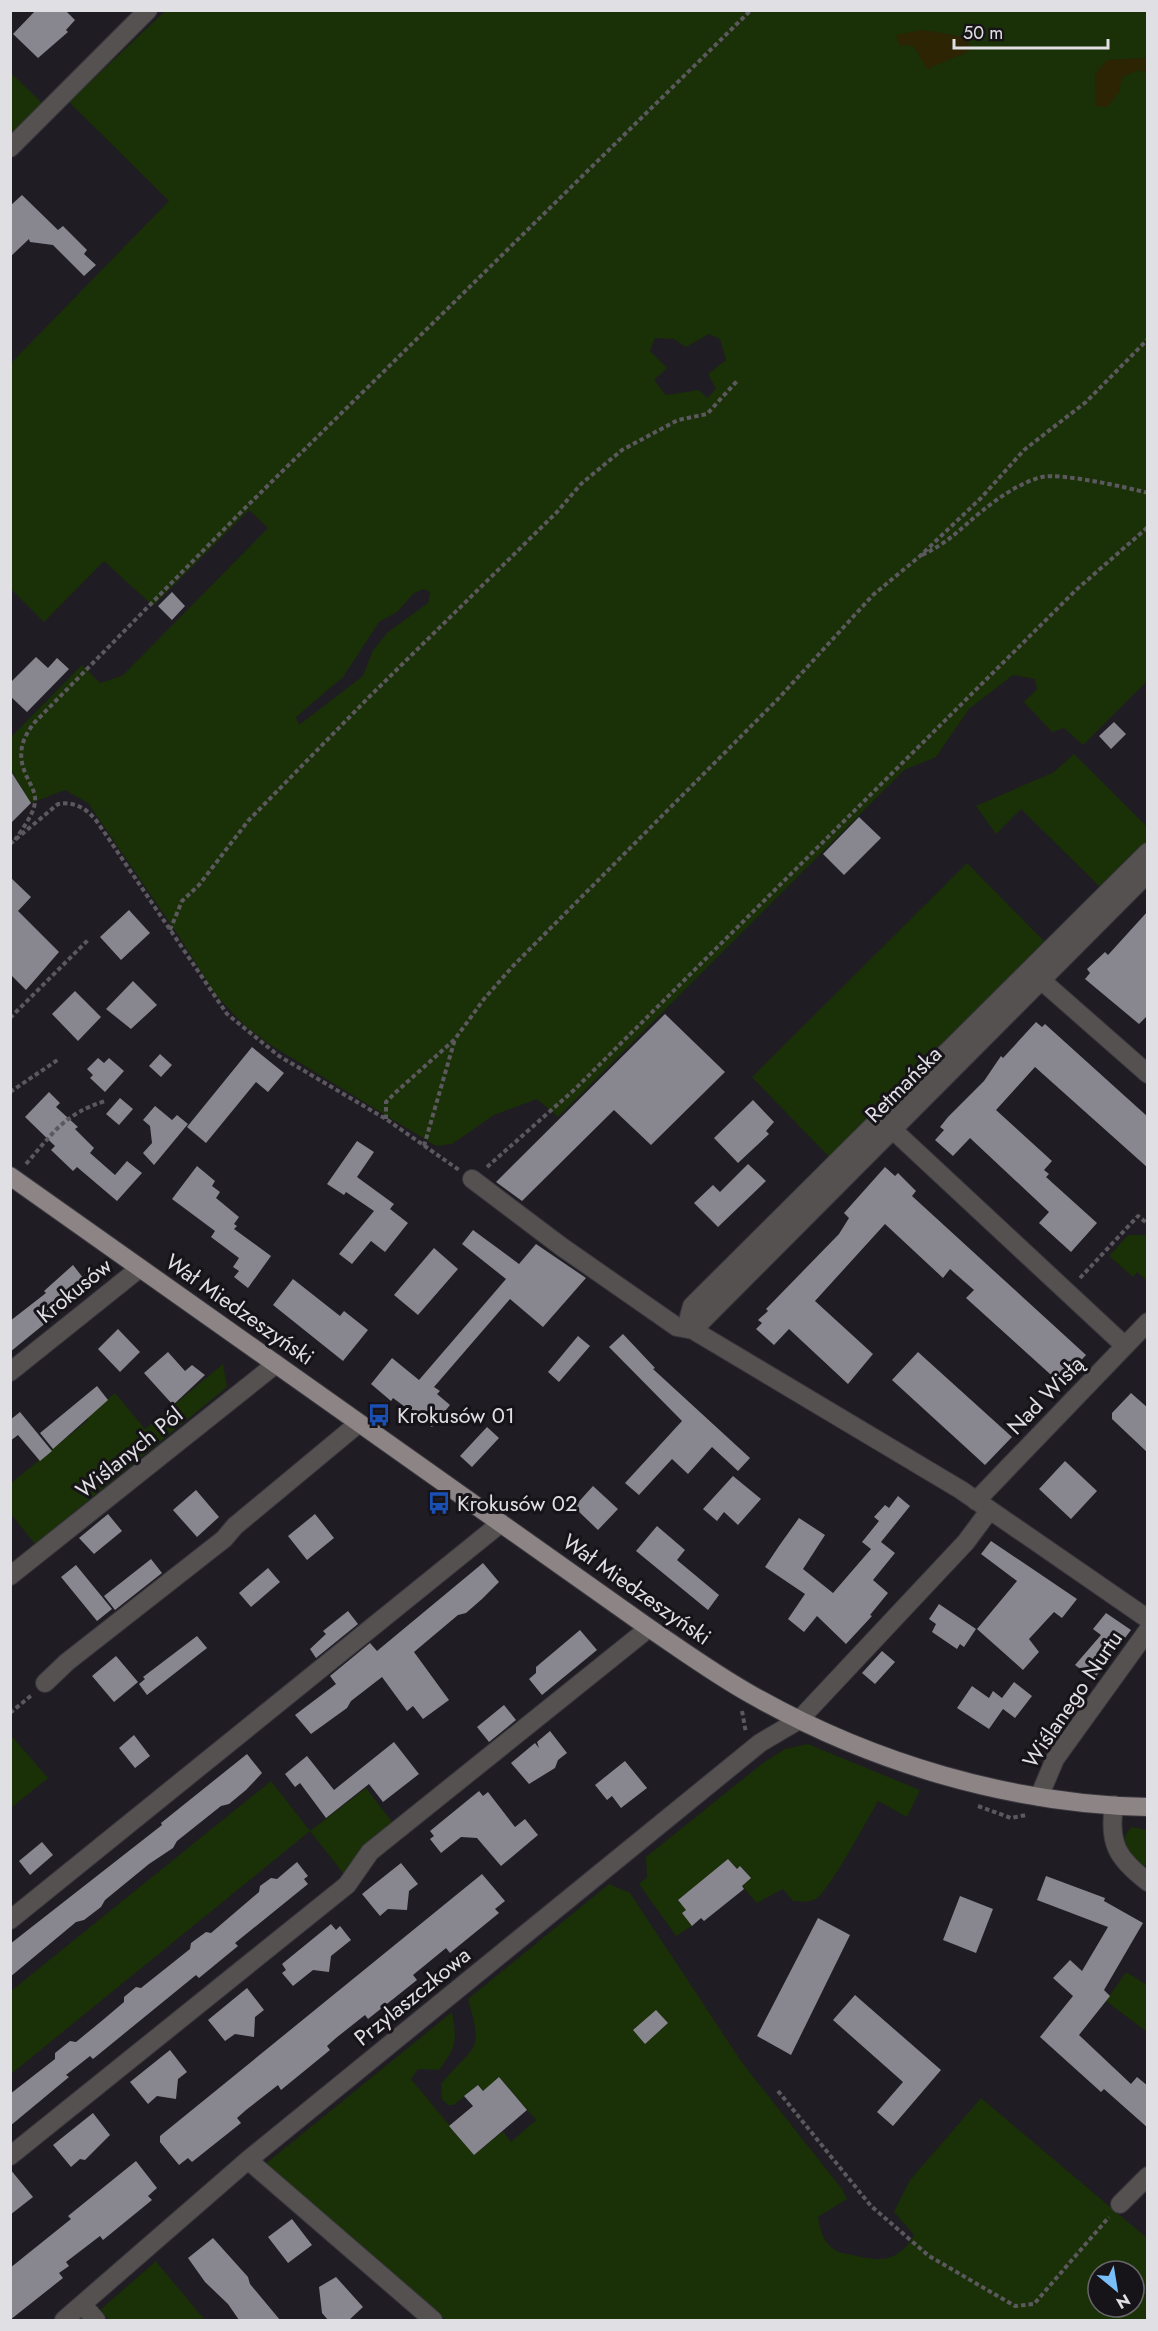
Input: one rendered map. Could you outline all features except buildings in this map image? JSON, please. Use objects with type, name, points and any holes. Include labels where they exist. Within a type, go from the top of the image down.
[{"type":"main road","name":"Wał Miedzeszyński","points":[[12,1177],[649,1628],[729,1682],[799,1720],[854,1744],[938,1774],[1039,1797],[1114,1806],[1148,1807]]},
{"type":"street","points":[[10,148],[148,10]]},
{"type":"street","points":[[693,1330],[689,1317],[692,1306],[1148,852]]},
{"type":"street","name":"Retmańska","points":[[693,1330],[1148,873]]},
{"type":"street","points":[[1041,980],[1148,1074]]},
{"type":"street","points":[[892,1129],[1125,1346]]},
{"type":"street","points":[[476,1182],[562,1247],[678,1327],[693,1330],[982,1506],[1148,1619]]},
{"type":"street","name":"Krokusów","points":[[10,1372],[140,1268]]},
{"type":"street","name":"Nad Wisłą","points":[[799,1720],[966,1542],[982,1506],[1148,1322]]},
{"type":"street","name":"Wiślanych Pól","points":[[10,1576],[276,1364]]},
{"type":"street","points":[[45,1683],[68,1662],[224,1539],[235,1526],[359,1423]]},
{"type":"street","points":[[10,1920],[501,1523]]},
{"type":"street","points":[[10,2156],[347,1885],[370,1852],[649,1628]]},
{"type":"street","name":"Wiślanego Nurtu","points":[[1039,1797],[1055,1759],[1148,1630]]},
{"type":"street","name":"Przylaszczkowa","points":[[64,2320],[248,2160],[760,1743],[799,1720]]},
{"type":"street","points":[[1114,1806],[1111,1827],[1119,1854],[1131,1869],[1148,1882]]},
{"type":"street","points":[[248,2160],[433,2320]]},
{"type":"street","points":[[1120,2204],[1148,2176]]},
{"type":"street","points":[[83,2304],[96,2320]]},
{"type":"path","points":[[15,840],[34,805],[35,797],[25,774],[21,752],[26,733],[35,722],[242,511],[751,10]]},
{"type":"path","points":[[386,1119],[386,1102],[455,1039],[484,999],[584,893],[778,699],[858,611],[981,498],[1024,450],[1086,402],[1147,340]]},
{"type":"path","points":[[170,930],[182,901],[199,885],[248,821],[369,696],[557,512],[581,484],[621,450],[657,429],[713,410],[737,381]]},
{"type":"path","points":[[920,556],[945,544],[993,503],[1023,484],[1044,477],[1116,484],[1148,493]]},
{"type":"path","points":[[10,844],[58,804],[73,804],[86,809],[98,823],[213,997],[247,1033],[308,1074],[386,1119],[476,1182],[496,1156],[539,1123],[581,1084],[1068,598],[1148,527]]},
{"type":"path","points":[[10,1018],[89,939]]},
{"type":"path","points":[[424,1146],[455,1039]]},
{"type":"path","points":[[10,1092],[59,1059]]},
{"type":"path","points":[[12,1177],[66,1119],[82,1109],[105,1101]]},
{"type":"path","points":[[1067,1292],[1138,1216],[1148,1224]]},
{"type":"path","points":[[10,1713],[45,1683]]},
{"type":"path","points":[[746,1706],[741,1712],[748,1744]]},
{"type":"path","points":[[778,2091],[871,2206],[929,2256],[1015,2306],[1034,2304],[1120,2204]]},
{"type":"green space","points":[[165,11],[1147,11],[1147,58],[1107,60],[1119,92],[1121,77],[1138,70],[1147,72],[1147,681],[1083,745],[1064,728],[1052,732],[1024,702],[1037,689],[1035,679],[1013,675],[969,709],[936,757],[904,770],[558,1117],[537,1099],[494,1115],[452,1144],[436,1146],[269,1044],[243,1024],[215,994],[180,938],[88,803],[65,790],[31,803],[11,770],[11,737],[82,665],[100,683],[122,676],[268,528],[249,510],[153,606],[104,561],[44,622],[11,589],[11,363],[169,201],[69,102]],"holes":[[[922,30],[969,38],[928,69],[913,45]],[[709,334],[720,339],[726,360],[708,374],[716,389],[707,398],[699,390],[666,395],[654,380],[667,368],[650,351],[655,338],[674,339],[686,347]],[[424,589],[430,592],[428,603],[388,632],[373,650],[363,676],[299,725],[296,717],[343,677],[379,622],[397,612],[414,593]]]},
{"type":"green space","points":[[10,72],[42,103],[10,135]]},
{"type":"green space","points":[[1074,754],[1147,827],[1147,845],[1103,890],[1021,809],[996,834],[976,806],[1054,772]]},
{"type":"green space","points":[[967,863],[1048,945],[831,1159],[752,1077]]},
{"type":"green space","points":[[1128,1235],[1147,1235],[1147,1281],[1137,1272],[1133,1277],[1109,1256]]},
{"type":"green space","points":[[223,1364],[227,1387],[35,1544],[11,1514],[10,1484],[88,1420],[87,1417],[115,1393],[145,1429]]},
{"type":"green space","points":[[10,1734],[48,1778],[11,1808],[10,1808]]},
{"type":"green space","points":[[808,1744],[920,1790],[907,1817],[878,1801],[830,1883],[816,1899],[810,1901],[793,1901],[783,1889],[757,1903],[742,1886],[750,1878],[741,1866],[737,1869],[728,1859],[678,1900],[686,1910],[682,1913],[692,1926],[676,1936],[639,1884],[647,1877],[646,1857],[763,1763],[785,1749]]},
{"type":"green space","points":[[271,1781],[310,1831],[11,2074],[11,1991]]},
{"type":"green space","points":[[366,1788],[392,1822],[370,1840],[353,1865],[343,1873],[310,1831]]},
{"type":"green space","points":[[1132,1827],[1147,1830],[1147,1867],[1127,1850],[1125,1839]]},
{"type":"green space","points":[[609,1884],[630,1893],[743,2064],[842,2189],[847,2199],[818,2217],[823,2235],[831,2247],[841,2253],[872,2259],[888,2258],[902,2250],[914,2235],[894,2212],[910,2180],[981,2098],[1147,2238],[1147,2320],[446,2320],[264,2165],[452,2012],[455,2037],[449,2055],[439,2070],[418,2069],[411,2079],[474,2155],[503,2131],[511,2142],[536,2120],[499,2077],[484,2092],[478,2085],[454,2105],[448,2105],[442,2099],[441,2084],[473,2047],[475,2030],[468,1999]]},
{"type":"green space","points":[[1126,1972],[1147,1985],[1147,2032],[1106,2001]]},
{"type":"green space","points":[[156,2261],[205,2320],[109,2320],[100,2310]]},
{"type":"sand","points":[[922,30],[969,38],[968,52],[927,69],[913,45],[900,46],[896,35]]},
{"type":"sand","points":[[1147,58],[1147,72],[1138,70],[1122,77],[1119,92],[1107,107],[1096,106],[1095,74],[1107,60]]},
{"type":"place","name":"Krokusów 01","points":[[379,1415]]},
{"type":"place","name":"Krokusów 02","points":[[439,1503]]}]
